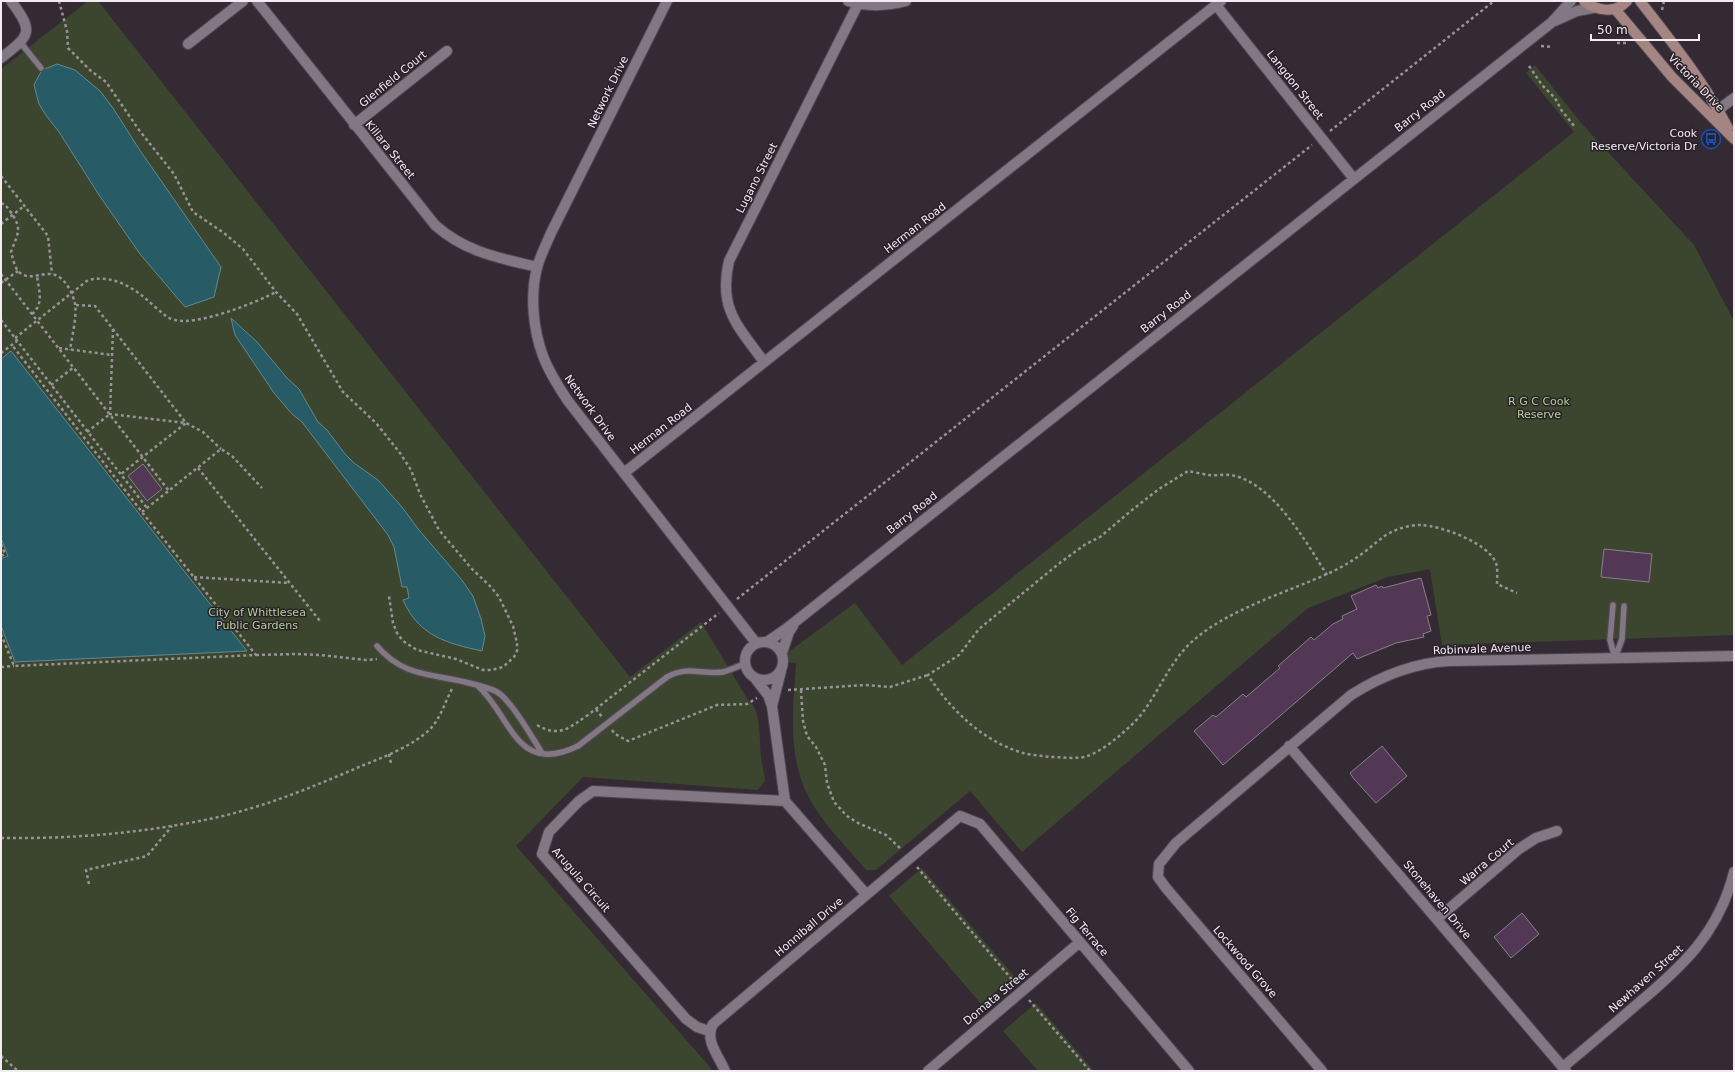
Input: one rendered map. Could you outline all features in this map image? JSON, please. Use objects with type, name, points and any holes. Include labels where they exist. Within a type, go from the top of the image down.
[{"type":"street","points":[[1,58],[20,42],[26,34],[26,23],[11,1]]},
{"type":"street","points":[[188,44],[243,1]]},
{"type":"street","name":"Killara Street","points":[[257,1],[424,213],[444,233],[472,250],[537,267]]},
{"type":"street","name":"Network Drive","points":[[667,1],[551,233],[537,267],[533,304],[537,336],[542,355],[552,376],[568,401],[728,606],[762,642]]},
{"type":"street","points":[[853,2],[880,6],[906,1]]},
{"type":"street","name":"Barry Road","points":[[762,642],[796,620],[1551,23],[1571,1]]},
{"type":"street","points":[[1584,1],[1593,8],[1604,10],[1615,9],[1627,1]]},
{"type":"street","name":"Victoria Drive","points":[[1640,1],[1680,51],[1718,110],[1733,137]]},
{"type":"street","name":"Lugano Street","points":[[764,362],[736,324],[728,307],[725,294],[725,277],[729,261],[853,2]]},
{"type":"street","name":"Langdon Street","points":[[1219,3],[1321,138],[1354,179]]},
{"type":"street","name":"Herman Road","points":[[624,473],[1219,3]]},
{"type":"street","name":"Barry Road","points":[[1551,23],[1577,11],[1593,8]]},
{"type":"street","name":"Victoria Drive","points":[[1615,9],[1672,77],[1733,137]]},
{"type":"street","name":"Glenfield Court","points":[[354,125],[447,51]]},
{"type":"street","points":[[1718,110],[1734,98]]},
{"type":"street","name":"Barry Road","points":[[782,653],[789,632],[796,620]]},
{"type":"street","points":[[770,692],[748,672],[744,664],[744,656],[748,649],[762,642],[777,646],[782,653],[783,661],[781,669],[770,692],[785,801],[866,894]]},
{"type":"street","name":"Robinvale Avenue","points":[[1159,864],[1176,843],[1289,746],[1355,692],[1380,678],[1413,666],[1433,662],[1449,661],[1734,656]]},
{"type":"street","points":[[754,678],[761,680],[769,679],[776,675],[781,669]]},
{"type":"street","name":"Stonehaven Drive","points":[[1289,746],[1564,1069]]},
{"type":"street","name":"Arugula Circuit","points":[[709,1031],[697,1027],[686,1019],[542,854],[549,832],[579,801],[593,791],[785,801]]},
{"type":"street","name":"Honniball Drive","points":[[709,1031],[719,1019],[960,816]]},
{"type":"street","name":"Fig Terrace","points":[[960,816],[980,824],[1189,1071]]},
{"type":"street","name":"Warra Court","points":[[1437,919],[1519,849],[1536,838],[1557,831]]},
{"type":"street","name":"Lockwood Grove","points":[[1159,864],[1158,876],[1166,888],[1322,1071]]},
{"type":"street","name":"Newhaven Street","points":[[1564,1069],[1665,981],[1693,954],[1715,923],[1724,903],[1734,872]]},
{"type":"street","name":"Domata Street","points":[[928,1071],[1080,942]]},
{"type":"street","points":[[709,1031],[709,1038],[725,1071]]},
{"type":"lane","points":[[20,42],[41,68]]},
{"type":"lane","points":[[1613,605],[1610,640],[1615,658]]},
{"type":"lane","points":[[1615,658],[1622,639],[1624,606]]},
{"type":"lane","points":[[377,646],[393,662],[416,672],[457,680],[492,690],[504,697],[542,753]]},
{"type":"lane","points":[[478,686],[492,701],[513,734],[522,744],[530,750],[553,755],[578,746],[667,677],[676,672],[694,670],[723,672],[744,664]]},
{"type":"path","points":[[60,1],[67,31],[68,48],[91,71],[106,82],[139,130],[174,174],[193,212],[224,233],[243,249],[276,292],[297,314],[343,392],[376,423],[400,453],[411,470],[423,499],[439,530],[471,568],[499,597],[513,626],[517,643],[517,651],[514,657],[503,667],[492,670],[482,670],[456,659],[417,650],[403,641],[397,633],[391,617],[389,596]]},
{"type":"path","points":[[535,724],[546,730],[560,731],[576,724],[596,709],[1494,1]]},
{"type":"path","points":[[1529,66],[1542,85],[1555,98],[1562,111],[1575,127]]},
{"type":"path","points":[[1,176],[48,236],[52,274]]},
{"type":"path","points":[[1,203],[5,204],[19,229],[11,252],[18,271],[24,275],[37,276],[52,274],[60,278],[72,292],[76,305],[70,350]]},
{"type":"path","points":[[1,224],[24,206]]},
{"type":"path","points":[[1,283],[18,271]]},
{"type":"path","points":[[1,274],[169,491]]},
{"type":"path","points":[[32,314],[40,305],[37,276]]},
{"type":"path","points":[[15,338],[88,280],[106,278],[118,281],[145,297],[165,316],[175,321],[205,318],[247,306],[276,292]]},
{"type":"path","points":[[76,305],[96,306],[186,423]]},
{"type":"path","points":[[1,320],[147,508]]},
{"type":"path","points":[[110,414],[113,329]]},
{"type":"path","points":[[1,353],[17,341]]},
{"type":"path","points":[[12,345],[193,577],[256,655]]},
{"type":"path","points":[[58,348],[112,355]]},
{"type":"path","points":[[51,385],[74,367]]},
{"type":"path","points":[[88,432],[110,414],[186,423],[203,432],[221,449],[232,456],[262,488]]},
{"type":"path","points":[[121,474],[186,423]]},
{"type":"path","points":[[142,512],[221,449]]},
{"type":"path","points":[[198,468],[320,621]]},
{"type":"path","points":[[596,709],[615,734],[628,741],[717,705],[747,704],[770,692],[865,685],[890,687],[928,675],[959,655],[979,629],[1061,562],[1086,544],[1100,537],[1159,489],[1188,471],[1209,475],[1231,475],[1256,484],[1268,494],[1302,536],[1327,574]]},
{"type":"path","points":[[928,675],[942,696],[960,715],[976,729],[999,743],[1023,753],[1068,758],[1083,757],[1096,752],[1109,744],[1133,724],[1143,713],[1168,670],[1179,655],[1195,639],[1210,628],[1269,598],[1352,562],[1396,530],[1420,525],[1435,527],[1458,534],[1487,552],[1496,563],[1497,584],[1517,594]]},
{"type":"path","points":[[1,544],[5,554],[1,556]]},
{"type":"path","points":[[193,577],[290,583]]},
{"type":"path","points":[[1,634],[14,666]]},
{"type":"path","points":[[1,667],[295,654],[366,660],[376,659],[384,654]]},
{"type":"path","points":[[1,838],[87,835],[172,826],[216,818],[249,808],[328,780],[389,754],[413,741],[430,729],[441,713],[457,680]]},
{"type":"path","points":[[801,690],[803,721],[807,736],[816,747],[825,765],[827,783],[834,802],[847,816],[858,823],[886,835],[909,858],[1090,1071]]},
{"type":"path","points":[[389,754],[391,763]]},
{"type":"path","points":[[89,884],[86,870],[147,856],[172,826]]},
{"type":"path","points":[[1,1056],[18,1071]]},
{"type":"green space","name":"City of Whittlesea Public Gardens","points":[[88,1],[98,1],[630,677],[701,622],[748,700],[756,710],[765,781],[758,790],[583,777],[516,846],[712,1071],[1,1071],[1,69]]},
{"type":"green space","name":"R G C Cook Reserve","points":[[1535,65],[1582,124],[1694,245],[1734,321],[1734,635],[1442,645],[1430,569],[1388,577],[1308,608],[1022,852],[970,791],[876,870],[866,870],[821,817],[809,798],[802,782],[797,766],[793,732],[796,663],[776,661],[855,603],[902,665],[1574,132],[1526,73]]},
{"type":"green space","points":[[922,868],[1014,976],[981,1004],[889,896]]},
{"type":"green space","points":[[1036,1003],[1094,1071],[1038,1071],[1003,1031]]},
{"type":"water","points":[[57,64],[75,70],[100,91],[221,267],[214,297],[185,307],[140,254],[99,195],[59,132],[39,104],[34,85],[42,70]]},
{"type":"water","points":[[231,318],[257,342],[287,378],[299,389],[318,422],[327,430],[345,454],[354,463],[378,480],[461,579],[473,596],[481,619],[485,636],[482,651],[445,641],[426,630],[417,622],[403,600],[409,598],[407,587],[402,587],[394,547],[388,535],[302,422],[292,414],[274,393],[235,335]]},
{"type":"water","points":[[11,351],[247,651],[15,662],[1,626],[1,559],[8,556],[1,538],[1,359]]},
{"type":"building","points":[[143,464],[162,489],[147,501],[128,476]]},
{"type":"building","points":[[1604,549],[1652,554],[1649,582],[1601,577]]},
{"type":"building","points":[[1421,578],[1431,615],[1427,616],[1431,631],[1423,634],[1424,637],[1396,643],[1357,659],[1353,653],[1223,765],[1194,731],[1213,715],[1216,717],[1243,694],[1246,697],[1280,668],[1278,666],[1311,637],[1314,640],[1333,624],[1343,619],[1342,616],[1357,609],[1351,596],[1376,585],[1378,588],[1382,586],[1383,588]]},
{"type":"building","points":[[1382,746],[1407,776],[1376,803],[1350,773]]},
{"type":"building","points":[[1522,913],[1539,934],[1511,958],[1494,937]]},
{"type":"place","name":"Cook Reserve/Victoria Dr","points":[[1711,139]]}]
